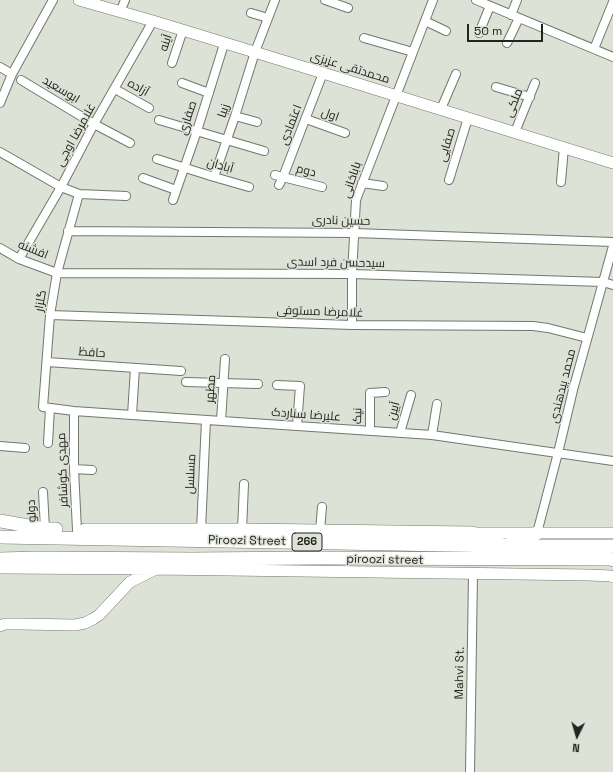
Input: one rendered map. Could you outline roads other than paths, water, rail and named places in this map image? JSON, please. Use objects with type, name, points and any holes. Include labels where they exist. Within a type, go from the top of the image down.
[{"type":"main road","name":"محمدتقی عزیزی","points":[[79,0],[183,30],[224,44],[255,52],[613,163]]},
{"type":"main road","name":"266","points":[[0,522],[45,529],[242,530],[319,536],[472,533],[613,533]]},
{"type":"main road","points":[[0,522],[24,537]]},
{"type":"main road","points":[[472,533],[505,546],[537,533]]},
{"type":"main road","points":[[317,558],[319,536]]},
{"type":"main road","name":"Piroozi Street","points":[[0,537],[77,538],[319,536],[505,546],[612,555]]},
{"type":"main road","name":"Piroozi Street","points":[[0,559],[99,558],[191,564],[317,558],[612,555]]},
{"type":"main road","name":"piroozi street","points":[[156,569],[191,564],[473,574],[589,575],[611,576],[613,578]]},
{"type":"main road","points":[[0,568],[156,569]]},
{"type":"main road","points":[[0,626],[5,624],[76,625],[85,623],[99,615],[130,582],[156,569]]},
{"type":"street","points":[[0,103],[12,74],[53,0]]},
{"type":"street","points":[[120,12],[125,0]]},
{"type":"street","name":"زیبا","points":[[214,177],[255,52],[275,0]]},
{"type":"street","points":[[325,0],[348,8]]},
{"type":"street","name":"باباخانی","points":[[352,325],[352,274],[356,200],[433,0]]},
{"type":"street","points":[[476,0],[613,57]]},
{"type":"street","points":[[507,44],[515,16],[516,0]]},
{"type":"street","points":[[594,49],[613,2]]},
{"type":"street","points":[[479,33],[490,6]]},
{"type":"street","points":[[251,13],[268,18]]},
{"type":"street","name":"غلامرضا اوجی","points":[[19,260],[153,21]]},
{"type":"street","points":[[425,21],[446,31]]},
{"type":"street","name":"آینه","points":[[172,63],[183,30]]},
{"type":"street","points":[[364,38],[413,52]]},
{"type":"street","name":"صفاری","points":[[173,200],[197,131],[224,44]]},
{"type":"street","points":[[0,67],[12,74]]},
{"type":"street","name":"اعتمادی","points":[[281,181],[323,73]]},
{"type":"street","points":[[441,109],[456,74]]},
{"type":"street","name":"ابوسعید","points":[[21,80],[94,124],[130,143]]},
{"type":"street","points":[[182,82],[209,93]]},
{"type":"street","name":"ملکی","points":[[515,132],[535,83]]},
{"type":"street","points":[[496,87],[530,97]]},
{"type":"street","name":"آزاده","points":[[115,88],[149,108]]},
{"type":"street","points":[[235,116],[257,122]]},
{"type":"street","name":"اول","points":[[306,118],[345,133]]},
{"type":"street","name":"صفایی","points":[[449,180],[468,118]]},
{"type":"street","points":[[159,120],[264,151]]},
{"type":"street","points":[[561,182],[564,148]]},
{"type":"street","points":[[0,152],[61,187],[79,194],[126,196]]},
{"type":"street","points":[[157,159],[184,167]]},
{"type":"street","name":"آبادان","points":[[184,167],[249,187]]},
{"type":"street","name":"دوم","points":[[274,175],[281,181],[322,187]]},
{"type":"street","points":[[143,178],[176,190]]},
{"type":"street","points":[[362,183],[383,186]]},
{"type":"street","name":"گلزار","points":[[50,408],[43,406],[50,316],[57,273],[79,194]]},
{"type":"street","name":"حسین نادری","points":[[68,231],[354,233],[613,242]]},
{"type":"street","name":"محمد بیدهندی","points":[[537,533],[573,390],[613,246]]},
{"type":"street","name":"افشنه","points":[[0,248],[19,260],[57,273]]},
{"type":"street","name":"سیدحسن فرد اسدی","points":[[57,273],[352,274],[603,282],[613,285]]},
{"type":"street","name":"غلامرضا مستوفی","points":[[50,316],[352,325],[533,326],[548,328],[587,338]]},
{"type":"street","name":"مطهر","points":[[221,421],[225,359]]},
{"type":"street","name":"حافظ","points":[[47,362],[181,370]]},
{"type":"street","points":[[132,415],[135,368]]},
{"type":"street","points":[[186,382],[258,384]]},
{"type":"street","points":[[277,385],[300,386],[297,426]]},
{"type":"street","name":"نیک","points":[[370,431],[370,393],[385,392]]},
{"type":"street","name":"آیین","points":[[400,433],[411,394]]},
{"type":"street","points":[[432,435],[437,404]]},
{"type":"street","points":[[48,443],[50,408]]},
{"type":"street","name":"علیرضا سناردک","points":[[50,408],[132,415],[432,435],[613,461]]},
{"type":"street","name":"مهدی کوشافر","points":[[74,410],[74,469],[77,530]]},
{"type":"street","name":"مسلسل","points":[[201,530],[206,420]]},
{"type":"street","points":[[0,446],[25,448]]},
{"type":"street","points":[[74,469],[92,470]]},
{"type":"street","points":[[242,530],[244,484]]},
{"type":"street","name":"دولو","points":[[43,492],[45,529]]},
{"type":"street","points":[[319,536],[322,506]]},
{"type":"street","name":"Mahvi St.","points":[[470,772],[473,574]]}]
